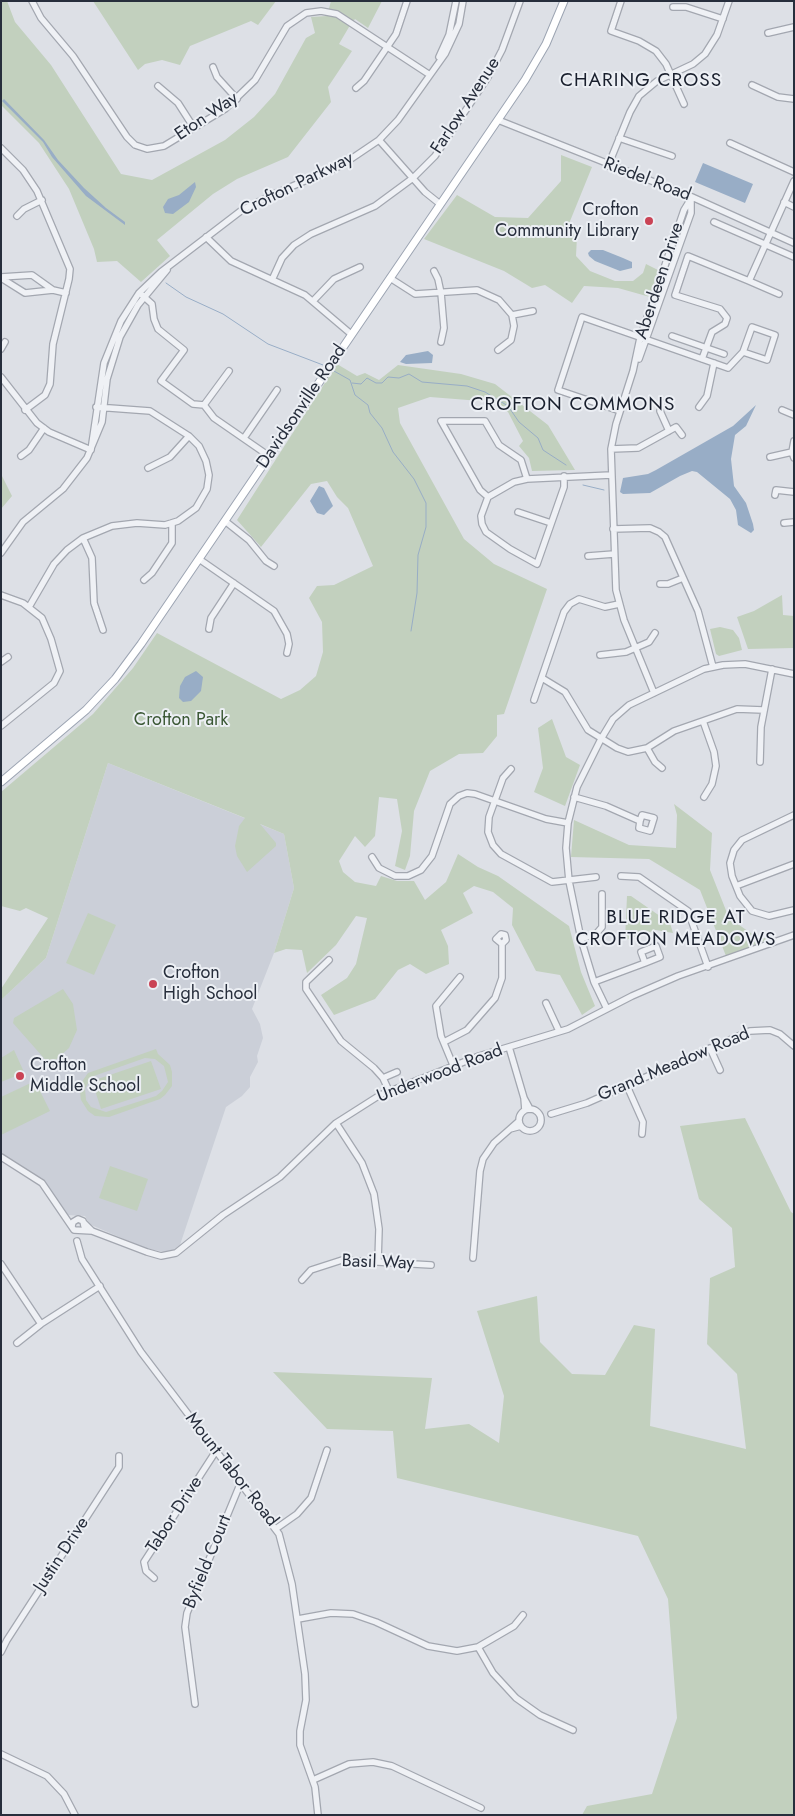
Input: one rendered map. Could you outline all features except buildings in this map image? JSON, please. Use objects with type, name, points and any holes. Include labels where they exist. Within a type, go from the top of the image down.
[{"type":"main road","name":"Davidsonville Road","points":[[1,782],[70,726],[100,695],[141,644],[498,120],[536,62],[564,1]]},
{"type":"street","name":"Eton Way","points":[[32,1],[41,18],[73,56],[131,142],[141,148],[158,148],[220,113],[255,80],[287,26],[306,13],[322,11],[337,14],[430,75]]},
{"type":"street","points":[[356,88],[364,81],[400,25],[407,1]]},
{"type":"street","name":"Crofton Parkway","points":[[430,75],[449,35],[456,1]]},
{"type":"street","name":"Crofton Parkway","points":[[90,450],[100,377],[109,348],[124,316],[174,263],[206,237],[259,201],[342,165],[378,140],[398,120],[453,40],[463,1]]},
{"type":"street","name":"Farlow Avenue","points":[[272,280],[282,258],[301,240],[375,206],[412,178],[442,146],[481,90],[502,50],[520,1]]},
{"type":"street","points":[[621,1],[610,31],[651,47],[662,56],[684,104]]},
{"type":"street","points":[[608,166],[630,112],[639,96],[651,85],[693,64],[705,54],[714,42],[729,1]]},
{"type":"street","points":[[673,7],[686,7],[723,19]]},
{"type":"street","points":[[768,33],[794,27]]},
{"type":"street","points":[[213,67],[217,77],[237,99]]},
{"type":"street","points":[[752,85],[778,97],[794,99]]},
{"type":"street","points":[[158,86],[178,102],[194,128]]},
{"type":"street","name":"Riedel Road","points":[[498,120],[608,166],[692,198],[794,243]]},
{"type":"street","points":[[619,138],[672,156]]},
{"type":"street","points":[[378,140],[412,178],[440,204]]},
{"type":"street","points":[[730,143],[794,172]]},
{"type":"street","points":[[1,148],[23,170],[42,200],[69,263],[70,274],[53,344],[50,384],[45,395],[25,410]]},
{"type":"street","points":[[749,281],[794,181]]},
{"type":"street","name":"Aberdeen Drive","points":[[654,693],[619,604],[614,554],[611,449],[620,411],[633,371],[640,338],[684,210],[692,198]]},
{"type":"street","name":"Aberdeen Drive","points":[[633,371],[647,340],[671,270],[690,213],[692,198]]},
{"type":"street","points":[[17,216],[24,209],[42,200]]},
{"type":"street","points":[[784,202],[794,207]]},
{"type":"street","points":[[714,222],[794,257]]},
{"type":"street","points":[[206,237],[231,261],[294,289],[313,301],[351,334]]},
{"type":"street","points":[[702,359],[712,332],[726,322],[726,315],[720,309],[675,295],[688,256],[779,294]]},
{"type":"street","points":[[313,301],[334,279],[360,267]]},
{"type":"street","points":[[664,267],[682,273]]},
{"type":"street","points":[[434,271],[439,282],[444,328],[441,342]]},
{"type":"street","points":[[1,277],[32,275],[53,290]]},
{"type":"street","points":[[1,277],[25,293],[53,290],[66,293]]},
{"type":"street","points":[[390,278],[415,294],[482,292],[499,300],[512,314],[513,336],[506,346],[498,350]]},
{"type":"street","points":[[142,295],[154,306],[154,320],[158,329],[184,350],[161,381],[194,404],[204,405],[214,418],[269,456]]},
{"type":"street","name":"Crofton Parkway","points":[[1,553],[24,522],[70,482],[98,436],[107,378],[115,351],[142,295]]},
{"type":"street","points":[[512,314],[533,311]]},
{"type":"street","points":[[620,411],[558,390],[582,317],[728,368],[743,352],[752,327],[776,335],[767,360],[743,352]]},
{"type":"street","points":[[672,336],[724,354]]},
{"type":"street","points":[[1,349],[4,342]]},
{"type":"street","points":[[699,407],[706,399],[714,363]]},
{"type":"street","points":[[204,405],[229,372]]},
{"type":"street","points":[[1,377],[25,410],[44,428],[90,450]]},
{"type":"street","points":[[244,438],[278,390]]},
{"type":"street","points":[[662,403],[660,411],[669,431]]},
{"type":"street","points":[[29,606],[54,564],[67,550],[83,538],[112,526],[172,524],[191,513],[201,501],[207,489],[209,475],[206,461],[199,446],[189,436],[150,411],[96,407]]},
{"type":"street","points":[[782,410],[794,415]]},
{"type":"street","points":[[488,496],[480,490],[441,421],[485,421],[499,445],[521,460],[527,478]]},
{"type":"street","points":[[611,449],[638,448],[677,427],[682,435]]},
{"type":"street","points":[[21,456],[29,450],[44,428]]},
{"type":"street","points":[[148,468],[170,457],[189,436]]},
{"type":"street","points":[[770,457],[793,455],[794,441]]},
{"type":"street","points":[[564,476],[564,487],[537,564],[510,550],[486,532],[481,516],[488,496],[527,478],[564,476],[611,475]]},
{"type":"street","points":[[775,495],[776,490],[794,492]]},
{"type":"street","points":[[518,512],[552,523]]},
{"type":"street","points":[[225,521],[249,540],[266,561],[274,566]]},
{"type":"street","points":[[784,523],[794,522]]},
{"type":"street","points":[[144,580],[152,573],[172,543],[172,524]]},
{"type":"street","points":[[613,529],[650,528],[659,532],[668,541],[698,611],[713,667]]},
{"type":"street","points":[[83,538],[92,558],[94,603],[103,630]]},
{"type":"street","points":[[588,556],[614,554]]},
{"type":"street","points":[[199,559],[277,615],[289,640],[287,653]]},
{"type":"street","points":[[660,584],[668,584],[684,578]]},
{"type":"street","points":[[209,629],[212,618],[234,584]]},
{"type":"street","points":[[1,595],[29,606],[42,618],[49,632],[59,667],[59,675],[54,683],[1,726]]},
{"type":"street","points":[[534,700],[564,612],[570,604],[579,599],[605,607],[619,604]]},
{"type":"street","points":[[600,655],[621,654],[636,648],[649,642],[655,633]]},
{"type":"street","points":[[1,662],[8,657]]},
{"type":"street","points":[[607,1009],[594,982],[581,939],[569,881],[566,848],[568,823],[574,797],[585,769],[601,740],[614,719],[623,710],[654,693],[713,667],[745,664],[794,674]]},
{"type":"street","points":[[760,762],[760,735],[763,710],[772,669]]},
{"type":"street","points":[[542,678],[565,692],[584,726],[601,740],[628,752],[647,748],[674,731],[742,708],[763,710]]},
{"type":"street","points":[[703,721],[714,752],[716,766],[712,784],[704,798]]},
{"type":"street","points":[[647,748],[655,762],[662,768]]},
{"type":"street","points":[[511,769],[503,778],[494,801],[488,827],[489,837],[496,850],[547,881],[569,881],[596,877]]},
{"type":"street","points":[[372,857],[376,866],[390,874],[404,876],[426,866],[432,856],[450,804],[456,798],[470,793],[546,819],[568,823]]},
{"type":"street","points":[[574,797],[606,806],[640,821]]},
{"type":"street","points":[[794,815],[751,834],[738,844],[730,863],[736,886],[743,902],[756,914],[775,916],[794,910]]},
{"type":"street","points":[[736,886],[794,864]]},
{"type":"street","points":[[621,876],[639,877],[688,911],[708,967]]},
{"type":"street","points":[[581,939],[596,934],[602,927],[602,894]]},
{"type":"street","name":"Underwood Road","points":[[76,1219],[80,1219],[92,1230],[155,1254],[166,1256],[176,1253],[223,1215],[280,1177],[336,1124],[389,1091],[453,1065],[559,1032],[670,980],[794,935]]},
{"type":"street","points":[[444,1042],[462,1034],[472,1026],[495,998],[502,978],[502,944]]},
{"type":"street","points":[[329,960],[306,982],[306,988],[341,1041],[383,1078],[389,1091]]},
{"type":"street","points":[[594,982],[645,963]]},
{"type":"street","points":[[453,1065],[444,1042],[436,1006],[460,977]]},
{"type":"street","points":[[546,1003],[559,1032]]},
{"type":"street","name":"Grand Meadow Road","points":[[520,1123],[532,1130],[539,1126],[540,1116],[587,1103],[750,1031],[760,1029],[780,1034],[794,1046]]},
{"type":"street","points":[[473,1258],[480,1171],[483,1160],[494,1143],[520,1123],[527,1110],[509,1047]]},
{"type":"street","points":[[710,1048],[720,1070]]},
{"type":"street","points":[[383,1078],[397,1072]]},
{"type":"street","points":[[627,1086],[643,1122],[642,1134]]},
{"type":"street","points":[[527,1110],[540,1116]]},
{"type":"street","points":[[336,1124],[362,1162],[372,1189],[379,1229],[378,1260]]},
{"type":"street","points":[[1,1157],[42,1183],[73,1228]]},
{"type":"street","points":[[63,1215],[76,1219],[73,1228]]},
{"type":"street","points":[[77,1241],[84,1223]]},
{"type":"street","name":"Underwood Road","points":[[73,1228],[92,1230]]},
{"type":"street","name":"Mount Tabor Road","points":[[73,1228],[82,1259],[150,1365],[276,1528],[284,1549],[298,1619],[306,1692],[300,1745],[317,1795],[318,1815]]},
{"type":"street","name":"Basil Way","points":[[302,1280],[307,1272],[327,1263],[353,1259],[431,1265]]},
{"type":"street","points":[[1,1264],[41,1324]]},
{"type":"street","points":[[17,1344],[41,1324],[100,1286]]},
{"type":"street","points":[[276,1528],[296,1515],[308,1502],[318,1481],[327,1450]]},
{"type":"street","name":"Tabor Drive","points":[[154,1578],[145,1569],[145,1560],[216,1451]]},
{"type":"street","name":"Justin Drive","points":[[1,1652],[119,1466],[119,1456]]},
{"type":"street","name":"Byfield Court","points":[[195,1704],[185,1627],[187,1613],[241,1482]]},
{"type":"street","points":[[298,1619],[331,1613],[353,1614],[439,1649],[457,1651],[478,1647],[514,1626],[523,1615]]},
{"type":"street","points":[[478,1647],[493,1673],[516,1698],[540,1715],[573,1730]]},
{"type":"street","points":[[1,1754],[47,1776],[64,1794],[75,1815]]},
{"type":"street","points":[[313,1780],[349,1764],[374,1762],[399,1769],[481,1808]]},
{"type":"shaded area","name":"Crofton High School","points":[[108,763],[284,834],[294,888],[274,953],[252,1009],[260,1024],[263,1038],[257,1056],[258,1062],[250,1077],[250,1087],[242,1096],[226,1107],[179,1248],[166,1252],[147,1249],[89,1224],[85,1216],[67,1215],[45,1181],[1,1153],[1,1000],[46,958]]},
{"type":"green space","points":[[1,1],[7,1],[15,22],[51,65],[121,174],[152,180],[225,140],[254,117],[275,94],[306,38],[315,33],[311,17],[327,16],[331,1],[382,1],[368,28],[355,19],[349,27],[339,44],[352,51],[328,87],[331,102],[288,157],[237,179],[213,194],[157,240],[170,256],[141,282],[117,261],[97,262],[94,249],[69,189],[39,143],[1,105]]},
{"type":"green space","points":[[93,1],[276,1],[258,25],[251,21],[190,46],[180,65],[162,60],[145,64],[138,70]]},
{"type":"green space","points":[[561,155],[592,167],[566,231],[577,236],[576,256],[590,271],[615,281],[633,281],[643,273],[646,264],[658,270],[650,297],[618,288],[584,286],[572,303],[545,285],[532,288],[504,271],[424,239],[457,195],[495,217],[528,218],[561,181]]},
{"type":"green space","name":"Crofton Park","points":[[337,364],[357,376],[365,373],[379,380],[398,365],[461,374],[495,384],[548,425],[575,470],[532,471],[529,458],[519,446],[523,441],[508,412],[493,402],[430,397],[398,408],[400,423],[464,539],[494,564],[547,589],[504,714],[497,715],[497,736],[483,753],[459,754],[430,771],[414,811],[410,856],[405,870],[395,866],[402,831],[397,799],[379,797],[375,836],[365,847],[355,836],[339,861],[343,872],[355,882],[376,886],[381,876],[397,881],[414,881],[425,900],[446,882],[458,854],[478,867],[498,876],[569,926],[581,972],[595,1006],[582,1015],[560,975],[536,971],[512,925],[513,908],[493,892],[474,886],[463,893],[473,913],[441,930],[448,946],[449,964],[426,974],[410,964],[398,970],[375,999],[334,1015],[321,995],[347,978],[356,964],[367,918],[356,916],[336,945],[307,973],[302,950],[286,949],[274,953],[294,888],[284,834],[260,824],[276,843],[276,846],[247,872],[237,856],[235,846],[239,826],[245,818],[108,763],[46,958],[1,1000],[1,989],[48,918],[26,908],[20,911],[1,906],[1,792],[93,714],[133,668],[157,633],[281,699],[300,690],[316,676],[323,652],[322,622],[309,598],[317,586],[334,585],[373,566],[348,508],[337,497],[327,481],[311,484],[261,547],[237,520]]},
{"type":"green space","points":[[1,474],[12,496],[1,509]]},
{"type":"green space","points":[[782,595],[783,615],[794,616],[794,648],[748,649],[737,617],[754,611]]},
{"type":"green space","points":[[720,627],[733,630],[739,638],[742,650],[719,656],[716,654],[710,629]]},
{"type":"green space","points":[[552,719],[566,757],[580,765],[565,806],[534,792],[543,768],[538,728]]},
{"type":"green space","points":[[674,804],[712,833],[710,870],[729,918],[758,938],[771,938],[770,940],[726,956],[700,890],[649,859],[571,857],[574,820],[629,845],[676,848],[677,815]]},
{"type":"green space","points":[[627,896],[631,896],[670,923],[673,933],[656,930],[625,940]]},
{"type":"green space","points":[[88,913],[116,925],[94,975],[66,963]]},
{"type":"green space","points":[[63,989],[73,1004],[77,1030],[69,1048],[50,1065],[13,1023],[14,1018]]},
{"type":"green space","points":[[156,1049],[158,1054],[170,1065],[172,1086],[160,1099],[109,1117],[95,1116],[88,1111],[81,1100],[80,1092],[83,1080],[88,1073]],"holes":[[[145,1058],[155,1059],[164,1066],[168,1082],[156,1096],[106,1112],[91,1107],[86,1100],[85,1089],[91,1077]]]},
{"type":"green space","points":[[14,1050],[23,1070],[21,1074],[1,1082],[1,1058]]},
{"type":"green space","points":[[151,1061],[161,1089],[101,1109],[92,1081]]},
{"type":"green space","points":[[35,1081],[50,1111],[1,1135],[1,1097]]},
{"type":"green space","points":[[745,1118],[791,1212],[794,1214],[794,1815],[582,1815],[587,1806],[652,1794],[677,1718],[668,1599],[638,1536],[397,1478],[393,1431],[327,1429],[273,1372],[432,1378],[425,1429],[469,1424],[499,1443],[504,1396],[477,1311],[537,1296],[540,1342],[572,1374],[605,1375],[634,1325],[655,1329],[650,1426],[746,1449],[737,1374],[707,1344],[710,1278],[735,1267],[732,1228],[699,1199],[680,1126]]},
{"type":"green space","points":[[110,1166],[148,1179],[137,1211],[99,1198]]},
{"type":"water","points":[[4,99],[44,140],[58,160],[84,188],[125,222],[125,225],[86,196],[52,157],[43,142],[2,101]]},
{"type":"water","points":[[703,163],[753,184],[745,203],[695,182]]},
{"type":"water","points":[[195,182],[196,187],[189,202],[173,214],[165,213],[163,207],[168,199],[179,195]]},
{"type":"water","points":[[591,250],[603,250],[623,258],[632,262],[632,268],[620,271],[595,261],[589,256],[588,253]]},
{"type":"water","points":[[428,351],[433,355],[432,363],[406,364],[400,362],[406,355]]},
{"type":"water","points":[[756,405],[746,426],[735,435],[731,459],[734,486],[746,503],[753,524],[754,530],[751,533],[738,525],[736,510],[730,499],[697,472],[692,471],[680,476],[650,493],[623,494],[620,492],[623,478],[648,474],[656,470],[733,426]]},
{"type":"water","points":[[319,486],[324,488],[333,506],[324,515],[317,513],[310,501]]},
{"type":"water","points":[[196,671],[203,677],[201,691],[191,701],[183,702],[179,698],[180,686],[185,677]]},
{"type":"waterway","points":[[166,283],[186,297],[223,314],[268,344],[323,365]]},
{"type":"waterway","points":[[334,371],[350,380],[355,395],[368,405],[370,413],[382,428],[393,452],[414,479],[426,503],[426,527],[418,555],[417,593],[411,631]]},
{"type":"waterway","points":[[352,383],[361,384],[367,378],[376,383],[382,383],[388,377],[399,378],[409,374],[422,382],[467,386],[485,392],[508,406],[519,422],[538,438],[543,450],[566,465]]},
{"type":"waterway","points":[[583,485],[604,490]]},
{"type":"place","name":"Crofton Community Library","points":[[649,221]]},
{"type":"place","name":"Crofton High School","points":[[153,984]]},
{"type":"place","name":"Crofton Middle School","points":[[20,1076]]},
{"type":"district","name":"CHARING CROSS","points":[[641,81]]},
{"type":"district","name":"CROFTON COMMONS","points":[[573,405]]},
{"type":"district","name":"BLUE RIDGE AT CROFTON MEADOWS","points":[[676,929]]}]
